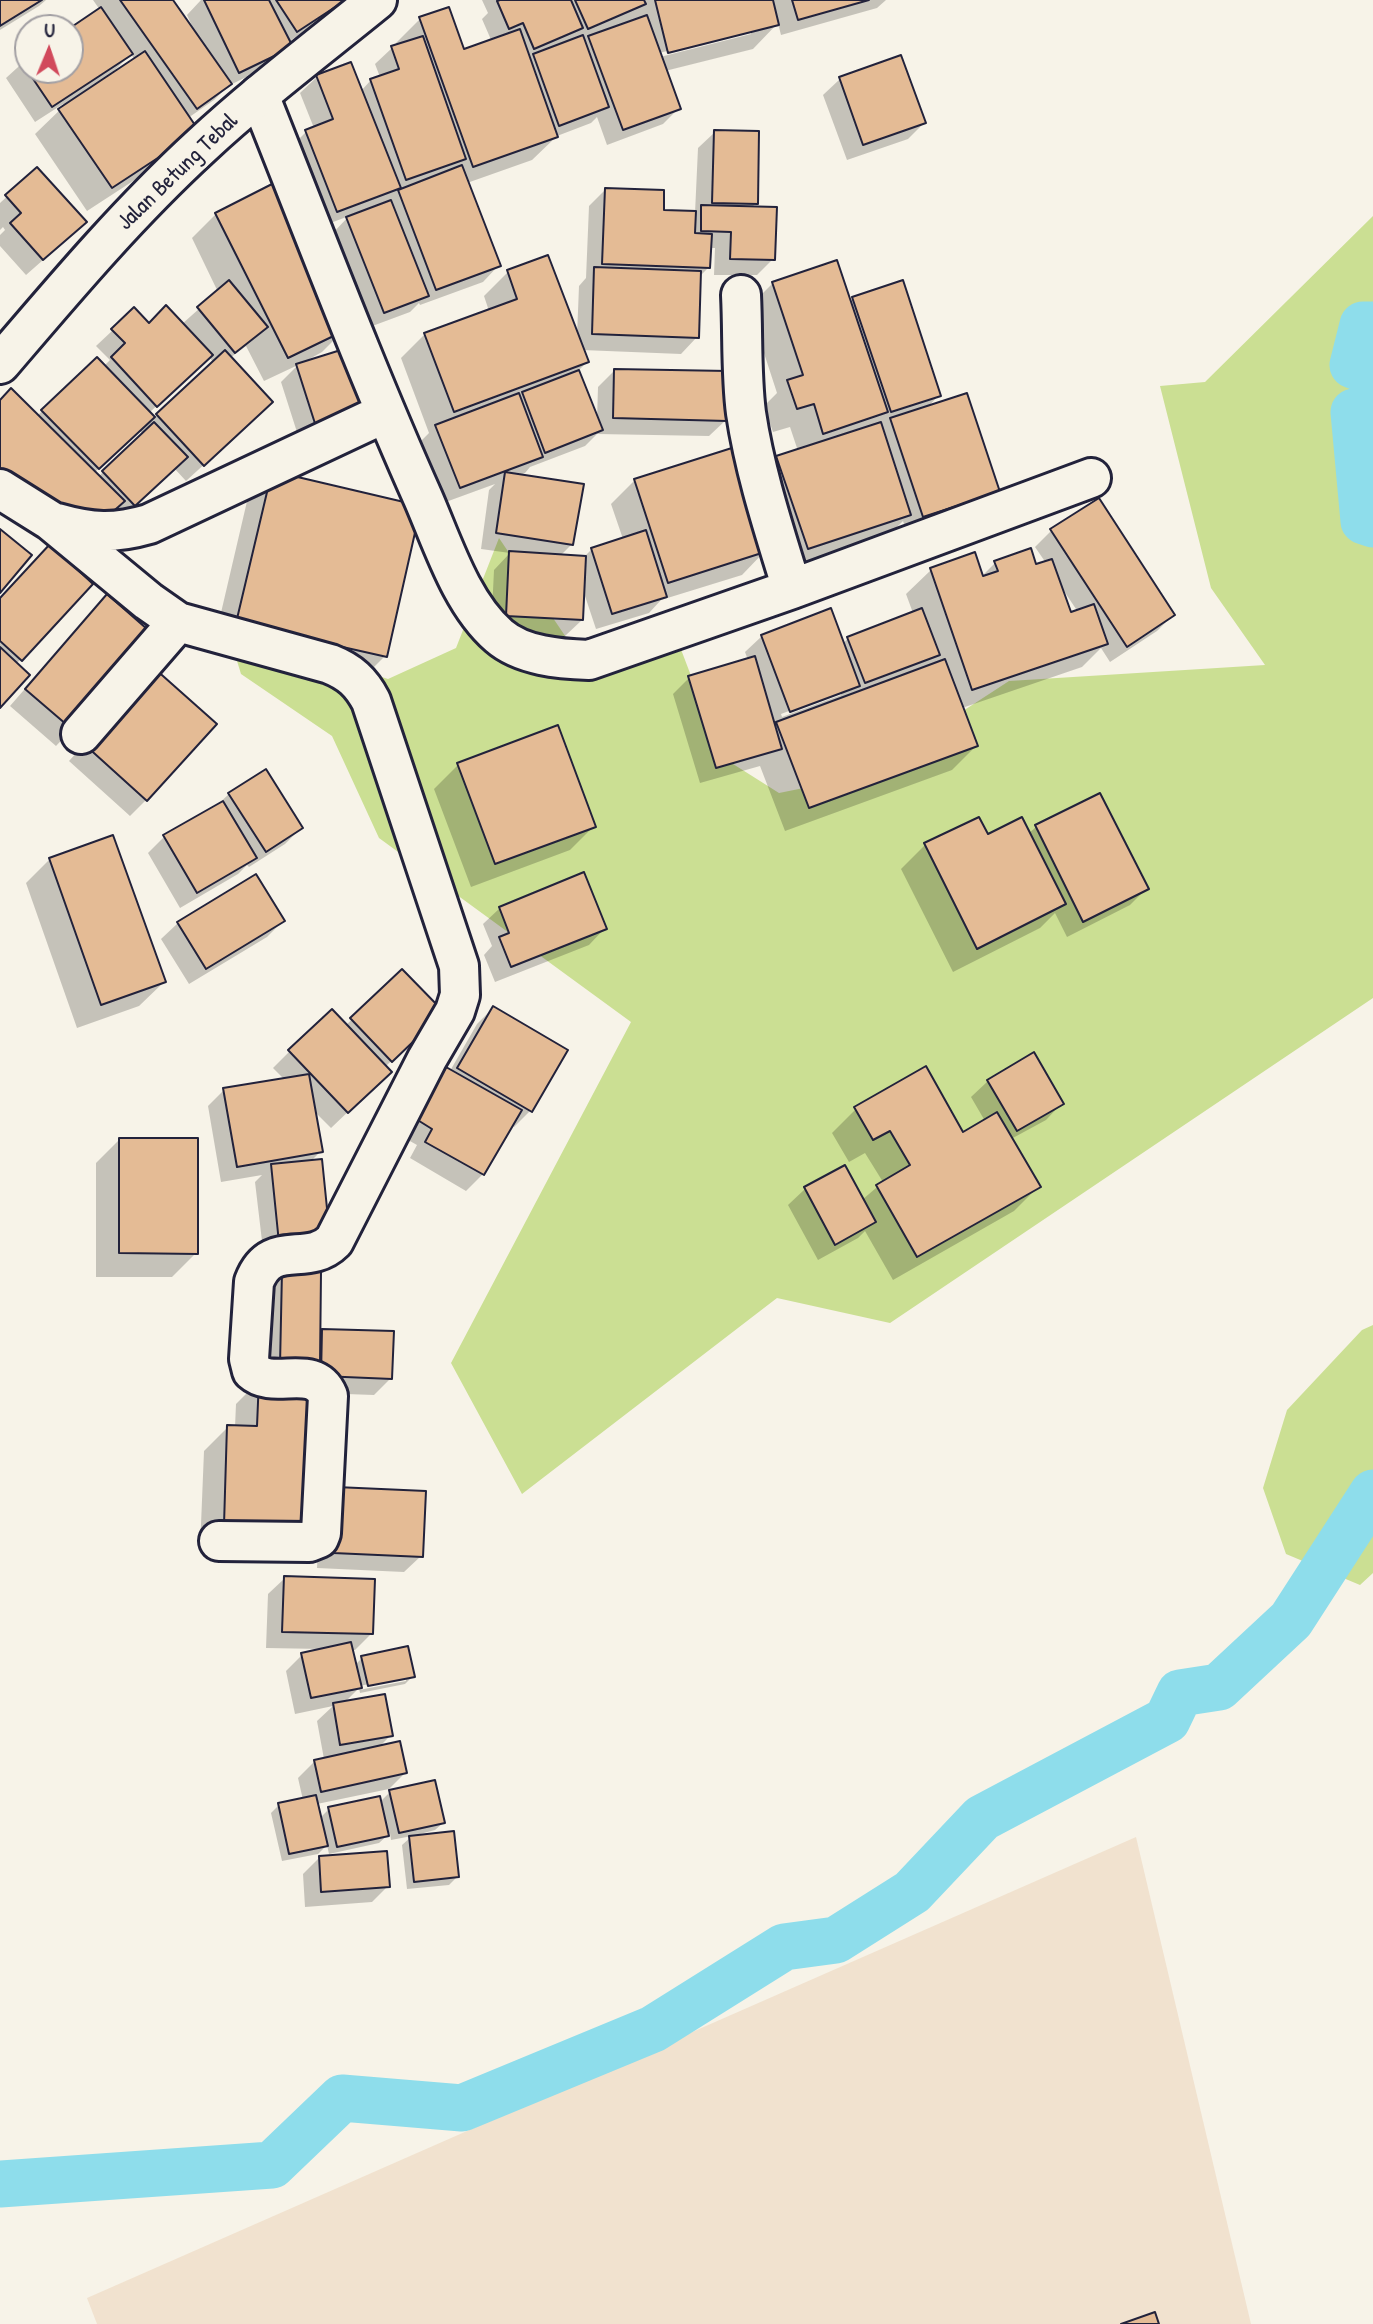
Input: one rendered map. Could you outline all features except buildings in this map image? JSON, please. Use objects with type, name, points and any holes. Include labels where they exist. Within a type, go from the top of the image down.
[{"type":"street","name":"Jalan Betung Tebal","points":[[0,364],[95,254],[158,187],[260,95],[377,0]]},
{"type":"street","points":[[260,95],[385,413],[467,598],[500,638],[528,652],[556,659],[589,660],[792,589],[1091,478]]},
{"type":"street","points":[[741,295],[746,410],[750,439],[757,477],[792,589]]},
{"type":"street","points":[[51,522],[80,530],[104,532],[124,531],[149,524],[385,413]]},
{"type":"street","points":[[0,489],[51,522],[178,622],[330,664],[344,670],[364,688],[459,966],[460,995],[455,1011],[426,1059],[334,1241],[318,1251],[288,1255],[265,1263],[254,1282],[249,1359],[252,1371],[263,1377],[313,1379],[328,1396],[319,1538],[309,1542],[219,1541]]},
{"type":"street","points":[[81,734],[178,622]]},
{"type":"shaded area","points":[[1136,1837],[1251,2324],[97,2324],[87,2298]]},
{"type":"green space","points":[[1373,216],[1373,998],[890,1323],[777,1298],[522,1494],[451,1363],[631,1022],[379,838],[332,736],[241,674],[227,628],[388,679],[456,648],[499,538],[578,655],[677,639],[722,757],[779,793],[863,776],[1009,681],[1265,665],[1211,588],[1160,386],[1205,382]]},
{"type":"green space","points":[[1373,1325],[1373,1573],[1360,1585],[1286,1554],[1263,1488],[1287,1410],[1362,1330]]},
{"type":"waterway","points":[[1373,325],[1363,325],[1353,365],[1373,373]]},
{"type":"waterway","points":[[1373,408],[1354,412],[1364,521],[1373,524]]},
{"type":"waterway","points":[[0,2184],[272,2165],[342,2098],[462,2108],[653,2029],[784,1947],[836,1940],[912,1892],[982,1818],[1167,1720],[1180,1693],[1219,1687],[1291,1620],[1373,1493]]}]
